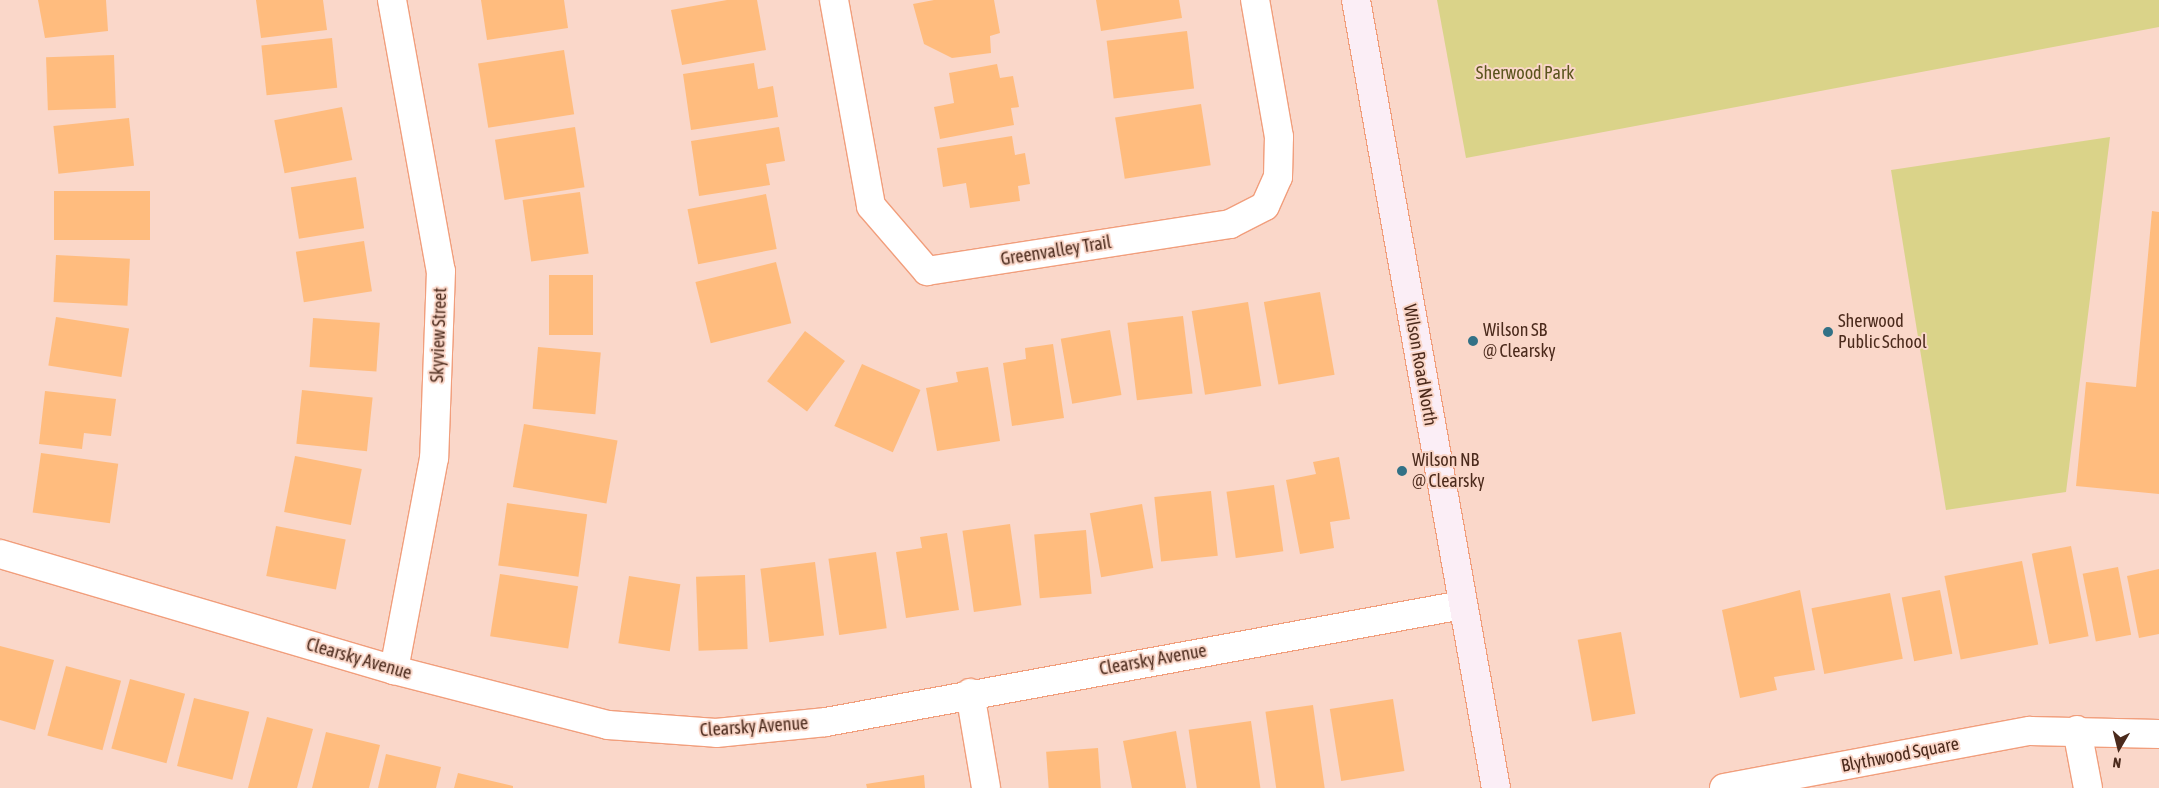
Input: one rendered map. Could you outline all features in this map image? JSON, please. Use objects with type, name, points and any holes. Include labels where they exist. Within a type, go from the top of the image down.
[{"type":"street","name":"Skyview Street","points":[[392,0],[441,271],[434,458],[394,670]]},
{"type":"street","name":"Greenvalley Trail","points":[[834,0],[871,206],[927,272],[1230,224],[1265,206],[1278,177],[1279,137],[1255,0]]},
{"type":"street","name":"Wilson Road North","points":[[1356,0],[1496,788]]},
{"type":"street","name":"Clearsky Avenue","points":[[0,554],[394,670],[608,725],[716,733],[826,722],[970,693],[1462,605]]},
{"type":"street","points":[[970,693],[986,788]]},
{"type":"street","points":[[2077,730],[2088,788]]},
{"type":"street","name":"Blythwood Square","points":[[1724,788],[2030,731],[2077,730],[2159,734]]},
{"type":"green space","name":"Sherwood Park","points":[[1437,0],[2159,0],[2159,27],[1466,158]]},
{"type":"green space","points":[[2110,137],[2066,492],[1946,510],[1891,170]]},
{"type":"building","points":[[38,0],[106,0],[108,31],[45,38]]},
{"type":"building","points":[[256,0],[323,0],[327,30],[261,38]]},
{"type":"building","points":[[481,0],[564,0],[568,28],[487,40]]},
{"type":"building","points":[[727,0],[757,0],[766,50],[682,65],[671,10]]},
{"type":"building","points":[[934,0],[994,0],[1000,33],[990,36],[991,53],[952,58],[924,44],[913,4]]},
{"type":"building","points":[[1096,0],[1179,0],[1182,18],[1101,31]]},
{"type":"building","points":[[1187,31],[1194,89],[1114,98],[1107,41]]},
{"type":"building","points":[[332,38],[337,88],[267,95],[261,45]]},
{"type":"building","points":[[564,50],[574,114],[488,128],[478,64]]},
{"type":"building","points":[[114,55],[116,108],[48,110],[46,57]]},
{"type":"building","points":[[754,63],[758,89],[773,86],[778,117],[691,130],[683,74]]},
{"type":"building","points":[[997,64],[1000,78],[1013,76],[1019,107],[1011,108],[1014,125],[940,139],[934,107],[954,103],[949,73]]},
{"type":"building","points":[[1201,104],[1211,165],[1125,179],[1115,118]]},
{"type":"building","points":[[342,107],[352,160],[285,173],[274,120]]},
{"type":"building","points":[[129,118],[134,166],[58,174],[53,126]]},
{"type":"building","points":[[575,127],[585,187],[505,200],[495,140]]},
{"type":"building","points":[[779,127],[785,161],[766,164],[770,185],[699,196],[691,141]]},
{"type":"building","points":[[1012,136],[1015,155],[1025,153],[1030,184],[1018,186],[1020,201],[970,208],[966,183],[943,187],[937,148]]},
{"type":"building","points":[[356,177],[364,228],[299,239],[291,187]]},
{"type":"building","points":[[54,191],[150,191],[150,240],[54,240]]},
{"type":"building","points":[[580,192],[589,253],[531,261],[523,200]]},
{"type":"building","points":[[766,194],[777,249],[698,264],[687,209]]},
{"type":"building","points":[[2152,211],[2159,212],[2159,494],[2076,486],[2086,382],[2136,387]]},
{"type":"building","points":[[364,241],[372,291],[304,302],[296,252]]},
{"type":"building","points":[[56,255],[130,259],[127,306],[54,302]]},
{"type":"building","points":[[776,262],[791,323],[711,343],[695,282]]},
{"type":"building","points":[[549,275],[593,275],[593,335],[549,335]]},
{"type":"building","points":[[1320,292],[1335,375],[1278,385],[1264,302]]},
{"type":"building","points":[[1248,302],[1261,386],[1205,395],[1192,311]]},
{"type":"building","points":[[1183,316],[1193,393],[1137,400],[1127,323]]},
{"type":"building","points":[[56,317],[129,329],[121,377],[48,365]]},
{"type":"building","points":[[313,318],[380,323],[376,372],[310,367]]},
{"type":"building","points":[[1110,330],[1121,395],[1072,404],[1061,339]]},
{"type":"building","points":[[805,331],[845,361],[807,411],[767,381]]},
{"type":"building","points":[[1053,344],[1064,418],[1012,426],[1003,363],[1026,359],[1025,348]]},
{"type":"building","points":[[538,347],[601,352],[595,414],[533,409]]},
{"type":"building","points":[[862,364],[920,390],[893,452],[834,426]]},
{"type":"building","points":[[988,367],[1000,441],[937,451],[926,388],[958,382],[956,372]]},
{"type":"building","points":[[302,390],[373,397],[367,451],[296,444]]},
{"type":"building","points":[[45,391],[116,399],[111,436],[84,433],[82,449],[39,444]]},
{"type":"building","points":[[524,424],[618,440],[606,504],[513,487]]},
{"type":"building","points":[[41,453],[118,464],[110,523],[33,512]]},
{"type":"building","points":[[295,456],[362,469],[351,525],[284,512]]},
{"type":"building","points":[[1339,457],[1350,519],[1330,522],[1334,548],[1300,554],[1286,480],[1316,474],[1313,462]]},
{"type":"building","points":[[1274,485],[1283,551],[1236,558],[1226,492]]},
{"type":"building","points":[[1211,491],[1218,556],[1161,562],[1154,497]]},
{"type":"building","points":[[507,503],[587,514],[578,577],[498,565]]},
{"type":"building","points":[[1142,504],[1153,568],[1101,577],[1090,513]]},
{"type":"building","points":[[1010,524],[1021,605],[974,612],[962,531]]},
{"type":"building","points":[[276,526],[346,540],[336,590],[266,576]]},
{"type":"building","points":[[1086,530],[1092,594],[1040,598],[1034,535]]},
{"type":"building","points":[[947,533],[959,610],[906,618],[896,552],[922,548],[920,537]]},
{"type":"building","points":[[2071,546],[2089,636],[2049,644],[2032,554]]},
{"type":"building","points":[[876,552],[887,628],[839,635],[828,559]]},
{"type":"building","points":[[2022,561],[2038,644],[1961,660],[1944,576]]},
{"type":"building","points":[[815,562],[824,635],[769,642],[760,569]]},
{"type":"building","points":[[2118,567],[2131,635],[2096,642],[2083,574]]},
{"type":"building","points":[[2159,569],[2159,634],[2139,638],[2127,576]]},
{"type":"building","points":[[500,574],[578,586],[568,649],[490,636]]},
{"type":"building","points":[[745,575],[748,649],[699,651],[696,577]]},
{"type":"building","points":[[629,576],[680,584],[670,651],[618,643]]},
{"type":"building","points":[[1800,590],[1815,670],[1774,677],[1777,690],[1740,698],[1722,610]]},
{"type":"building","points":[[1940,590],[1952,654],[1914,661],[1902,597]]},
{"type":"building","points":[[1890,593],[1903,659],[1824,674],[1811,608]]},
{"type":"building","points":[[1621,632],[1635,714],[1592,721],[1578,640]]},
{"type":"building","points":[[0,646],[54,660],[35,730],[0,720]]},
{"type":"building","points":[[66,666],[121,681],[102,750],[47,736]]},
{"type":"building","points":[[130,679],[185,694],[166,763],[111,749]]},
{"type":"building","points":[[194,698],[249,712],[232,780],[177,766]]},
{"type":"building","points":[[1393,699],[1404,771],[1341,781],[1330,709]]},
{"type":"building","points":[[1313,705],[1325,788],[1276,788],[1265,712]]},
{"type":"building","points":[[267,717],[313,729],[297,788],[248,788]]},
{"type":"building","points":[[1251,721],[1260,788],[1197,788],[1189,730]]},
{"type":"building","points":[[1176,731],[1186,788],[1132,788],[1123,741]]},
{"type":"building","points":[[326,732],[380,745],[369,788],[312,788]]},
{"type":"building","points":[[1098,748],[1101,788],[1049,788],[1046,752]]},
{"type":"building","points":[[386,754],[441,767],[436,788],[378,788]]},
{"type":"building","points":[[458,773],[513,786],[513,788],[454,788]]},
{"type":"building","points":[[924,775],[925,788],[867,788],[866,784]]},
{"type":"place","name":"Sherwood Public School","points":[[1828,332]]},
{"type":"place","name":"Wilson SB @ Clearsky","points":[[1473,341]]},
{"type":"place","name":"Wilson NB @ Clearsky","points":[[1402,471]]}]
